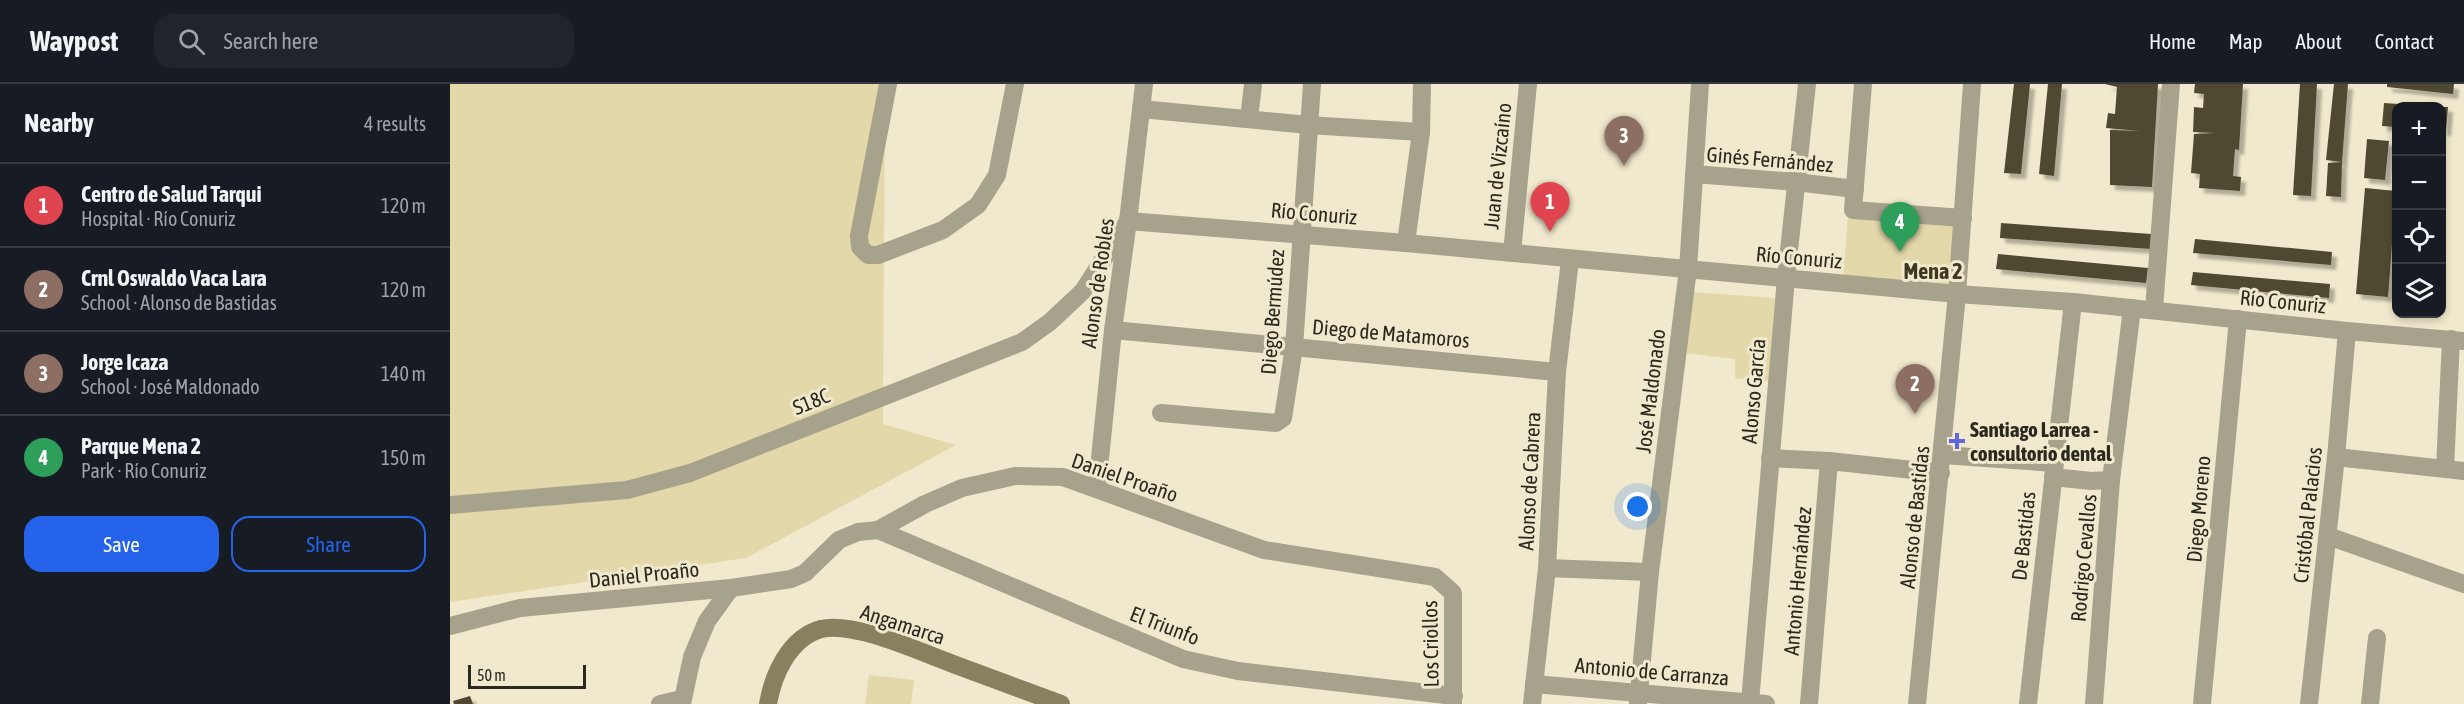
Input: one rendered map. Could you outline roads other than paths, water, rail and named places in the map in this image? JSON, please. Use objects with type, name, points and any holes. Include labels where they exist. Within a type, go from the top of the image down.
[{"type":"street","points":[[888,84],[858,236],[860,247],[868,255],[878,255],[943,230],[978,205],[997,174],[1015,84]]},
{"type":"street","name":"Alonso de Robles","points":[[1097,488],[1113,330],[1144,84]]},
{"type":"street","points":[[1249,119],[1253,84]]},
{"type":"street","name":"Diego Bermúdez","points":[[1161,413],[1281,422],[1286,406],[1294,347],[1312,84]]},
{"type":"street","points":[[1406,243],[1421,132],[1422,84]]},
{"type":"street","name":"Juan de Vizcaíno","points":[[1512,253],[1528,84]]},
{"type":"street","name":"José Maldonado","points":[[1639,698],[1650,572],[1688,269],[1700,84]]},
{"type":"street","name":"Alonso García","points":[[1758,703],[1770,458],[1807,84]]},
{"type":"street","points":[[1855,189],[1863,84]]},
{"type":"street","name":"Alonso de Bastidas","points":[[1917,704],[1942,464],[1972,84]]},
{"type":"street","points":[[2154,309],[2171,84]]},
{"type":"street","points":[[1142,109],[1308,125],[1421,132]]},
{"type":"street","name":"Ginés Fernández","points":[[1694,174],[1855,189],[1852,210],[1963,218]]},
{"type":"street","name":"Río Conuriz","points":[[1128,221],[1406,243],[1570,260],[1957,294],[2154,309],[2347,331],[2457,340]]},
{"type":"street","name":"S18C","points":[[450,505],[627,490],[690,473],[1022,342],[1050,322],[1083,291],[1128,221]]},
{"type":"street","name":"Alonso de Cabrera","points":[[1532,704],[1547,568],[1557,372],[1570,260]]},
{"type":"street","name":"De Bastidas","points":[[2028,704],[2073,302]]},
{"type":"street","name":"Rodrigo Cevallos","points":[[2094,704],[2111,480],[2132,308]]},
{"type":"street","name":"Diego Moreno","points":[[2202,704],[2238,319]]},
{"type":"street","name":"Diego de Matamoros","points":[[1113,330],[1557,372]]},
{"type":"street","name":"Cristóbal Palacios","points":[[2309,704],[2328,536],[2347,331]]},
{"type":"street","points":[[2445,468],[2457,340]]},
{"type":"street","points":[[2336,457],[2464,471]]},
{"type":"street","points":[[1770,458],[2053,470],[2091,481],[2111,480]]},
{"type":"street","name":"Antonio Hernández","points":[[1809,704],[1829,462]]},
{"type":"street","name":"Daniel Proaño","points":[[450,626],[520,608],[731,588],[791,579],[805,573],[839,540],[858,532],[878,530],[925,504],[962,488],[1015,476],[1063,477],[1264,550],[1435,577],[1447,585]]},
{"type":"street","name":"El Triunfo","points":[[878,530],[1183,659],[1238,671],[1454,700]]},
{"type":"street","points":[[2328,536],[2464,584]]},
{"type":"street","points":[[1547,568],[1650,572]]},
{"type":"street","name":"Los Criollos","points":[[1447,585],[1454,593],[1454,700]]},
{"type":"street","points":[[660,704],[682,701],[692,657],[704,630],[731,588]]},
{"type":"street","name":"Angamarca","points":[[768,704],[773,681],[780,664],[792,650],[809,635],[820,630],[846,628],[889,640],[1060,704]]},
{"type":"street","points":[[2370,704],[2377,638]]},
{"type":"street","name":"Antonio de Carranza","points":[[1534,684],[1639,698],[1758,703]]},
{"type":"place","name":"Jorge Icaza","points":[[1624,166]]},
{"type":"place","name":"Centro de Salud Tarqui","points":[[1550,232]]},
{"type":"place","name":"Parque Mena 2","points":[[1900,252]]},
{"type":"place","name":"Crnl Oswaldo Vaca Lara","points":[[1915,414]]},
{"type":"place","name":"Santiago Larrea - consultorio dental","points":[[1957,441]]},
{"type":"district","name":"Mena 2","points":[[1933,271]]}]
